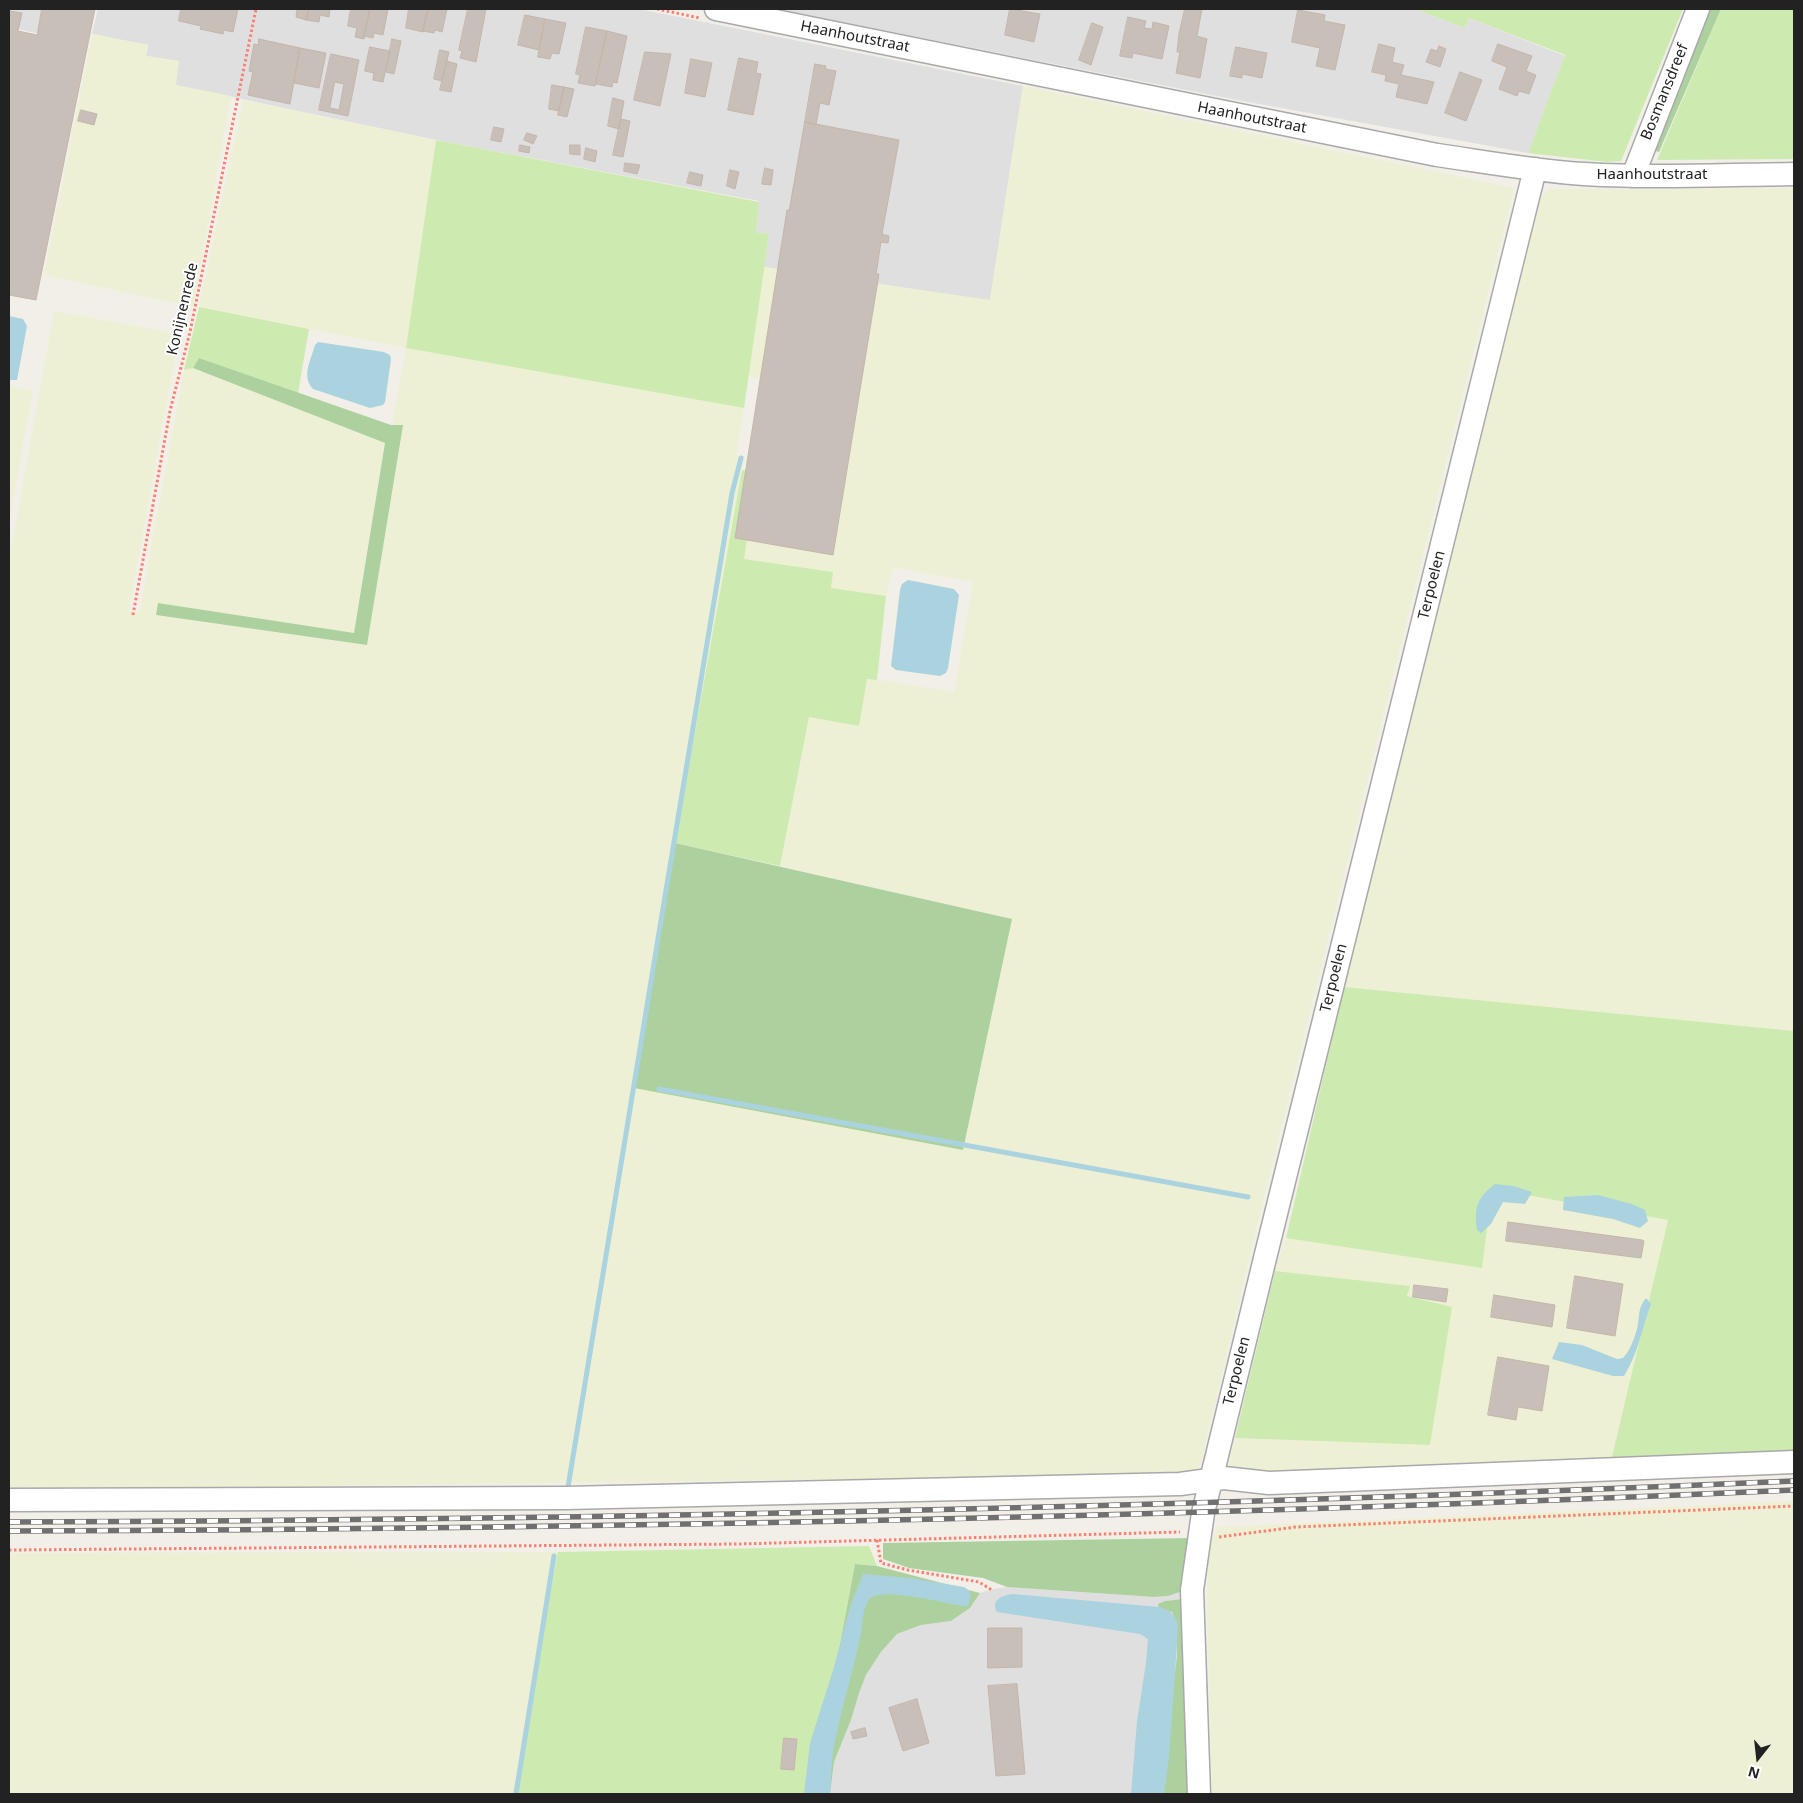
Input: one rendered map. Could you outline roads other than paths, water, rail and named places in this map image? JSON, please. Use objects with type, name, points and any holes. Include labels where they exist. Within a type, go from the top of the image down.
[{"type":"street","name":"Haanhoutstraat","points":[[716,9],[1427,153],[1535,170],[1632,176],[1794,174]]},
{"type":"street","name":"Bosmansdreef","points":[[1632,176],[1698,9]]},
{"type":"street","name":"Terpoelen","points":[[1199,1794],[1192,1603],[1199,1534],[1535,170]]},
{"type":"street","points":[[9,1500],[566,1498],[1180,1484],[1224,1478],[1269,1483],[1794,1462]]},
{"type":"water","points":[[9,316],[23,319],[27,326],[17,380],[9,380]]},
{"type":"water","points":[[318,342],[384,352],[390,355],[385,402],[383,405],[370,408],[313,389],[309,384],[307,373],[315,345]]},
{"type":"water","points":[[908,580],[954,589],[959,595],[948,668],[946,673],[940,676],[896,670],[891,666],[900,590],[902,584]]},
{"type":"water","points":[[1495,1184],[1514,1186],[1532,1192],[1525,1204],[1503,1202],[1491,1224],[1481,1233],[1477,1230],[1476,1222],[1478,1204],[1484,1194]]},
{"type":"water","points":[[1598,1195],[1632,1204],[1645,1210],[1648,1221],[1640,1228],[1613,1219],[1563,1210],[1564,1197]]},
{"type":"water","points":[[1646,1298],[1651,1304],[1636,1350],[1624,1376],[1613,1376],[1552,1359],[1559,1342],[1582,1345],[1617,1359],[1623,1358],[1633,1341],[1640,1309]]},
{"type":"water","points":[[863,1574],[910,1578],[964,1587],[970,1593],[970,1600],[968,1606],[963,1606],[890,1594],[872,1597],[869,1600],[866,1604],[858,1648],[836,1737],[832,1757],[830,1794],[804,1794],[810,1743],[834,1667],[850,1607]]},
{"type":"water","points":[[1013,1594],[1159,1607],[1167,1610],[1175,1617],[1178,1628],[1169,1757],[1164,1794],[1131,1794],[1137,1721],[1148,1639],[1140,1634],[997,1612],[995,1608],[996,1601]]},
{"type":"waterway","points":[[568,1487],[690,741],[732,493],[741,458]]},
{"type":"waterway","points":[[659,1089],[1248,1197]]},
{"type":"waterway","points":[[516,1794],[554,1556]]},
{"type":"railway","points":[[9,1522],[678,1515],[1125,1505],[1794,1481]]},
{"type":"railway","points":[[9,1531],[455,1528],[902,1520],[1348,1508],[1794,1490]]}]
